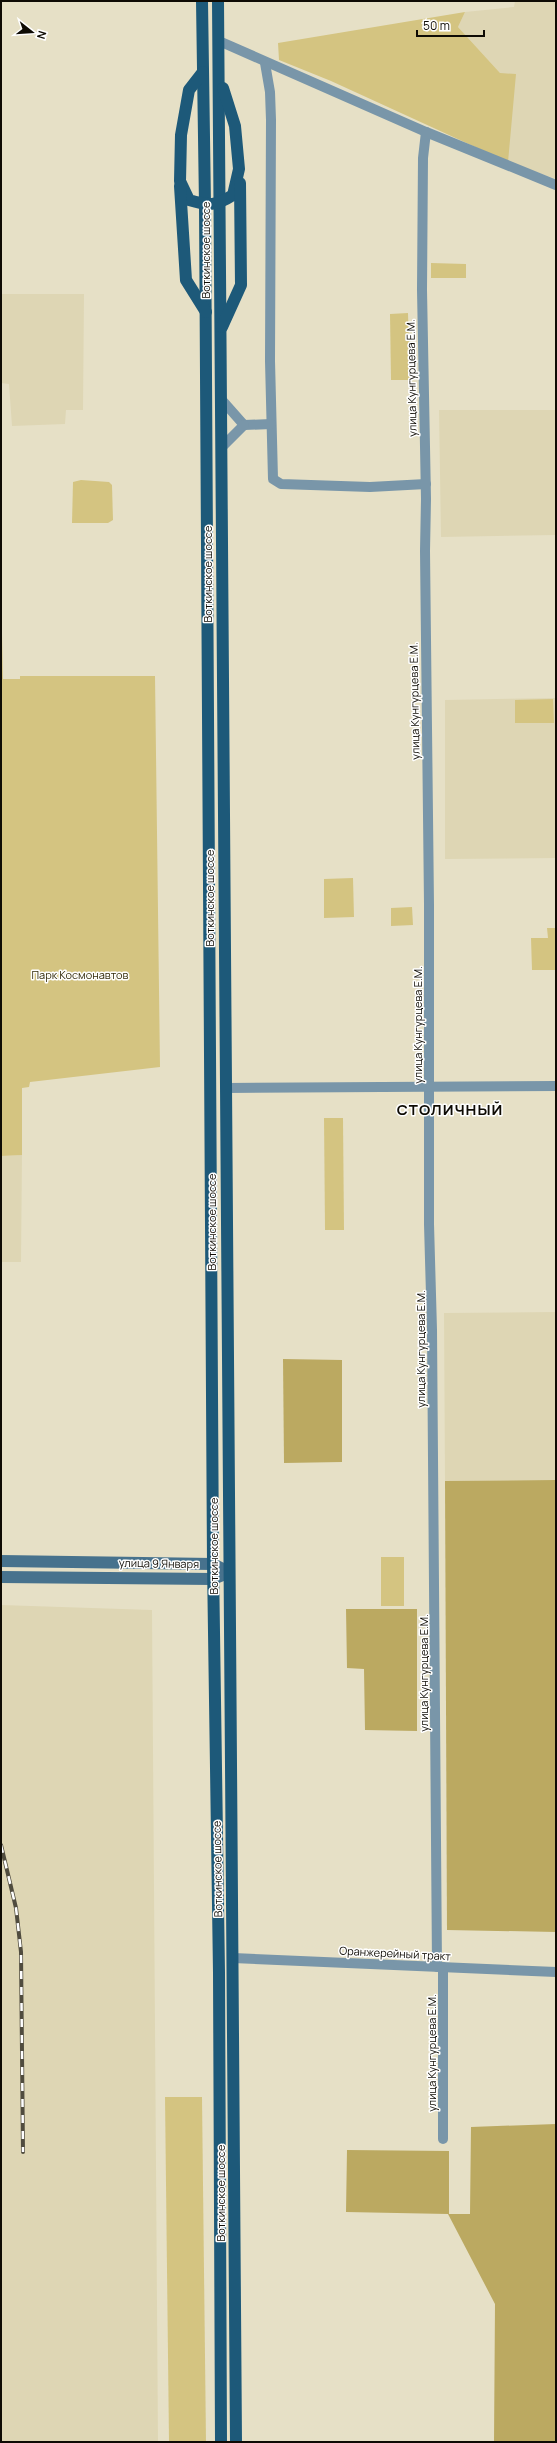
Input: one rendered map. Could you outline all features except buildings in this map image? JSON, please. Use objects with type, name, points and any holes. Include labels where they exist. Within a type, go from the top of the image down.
[{"type":"main road","name":"Воткинское шоссе","points":[[202,1],[206,312],[213,1579],[218,1958],[221,2442]]},
{"type":"main road","name":"Воткинское шоссе","points":[[218,1],[236,2442]]},
{"type":"main road","points":[[203,72],[189,90],[181,135],[180,181],[186,280],[206,312]]},
{"type":"main road","points":[[219,77],[235,126],[240,169],[241,286],[221,330]]},
{"type":"main road","points":[[180,181],[189,200],[205,205],[220,204],[233,195],[240,169]]},
{"type":"main road","name":"улица 9 Января","points":[[1,1561],[213,1564],[229,1572]]},
{"type":"main road","name":"улица 9 Января","points":[[1,1577],[213,1579],[229,1572]]},
{"type":"main road","points":[[218,1958],[233,1958]]},
{"type":"street","points":[[219,41],[265,63],[426,132],[556,185]]},
{"type":"street","points":[[265,63],[270,92],[271,120],[271,424],[273,479],[281,484],[370,487],[426,484]]},
{"type":"street","name":"улица Кунгурцева Е.М.","points":[[426,132],[423,158],[422,290],[426,484],[430,1087],[443,2139]]},
{"type":"street","points":[[221,399],[244,425]]},
{"type":"street","points":[[222,448],[244,425],[271,424]]},
{"type":"street","points":[[226,1088],[556,1086]]},
{"type":"street","name":"Оранжерейный тракт","points":[[233,1958],[556,1972]]},
{"type":"shaded area","points":[[515,1],[556,1],[556,179],[508,162],[500,73],[458,27],[465,12],[514,7]]},
{"type":"shaded area","points":[[1,294],[84,294],[83,410],[66,410],[65,424],[12,426],[9,384],[1,383]]},
{"type":"shaded area","points":[[439,410],[556,410],[556,535],[441,537]]},
{"type":"shaded area","points":[[556,698],[556,858],[445,859],[445,700]]},
{"type":"shaded area","points":[[22,1155],[21,1262],[1,1262],[1,1156]]},
{"type":"shaded area","points":[[556,1312],[556,1480],[445,1481],[444,1313]]},
{"type":"shaded area","points":[[283,1359],[342,1360],[342,1462],[284,1463]]},
{"type":"shaded area","points":[[556,1480],[556,1932],[447,1930],[445,1481]]},
{"type":"shaded area","points":[[1,1605],[152,1610],[158,2442],[1,2442]]},
{"type":"shaded area","points":[[346,1609],[417,1609],[417,1731],[365,1730],[364,1669],[347,1668]]},
{"type":"shaded area","points":[[556,2124],[556,2442],[494,2442],[495,2304],[448,2214],[346,2212],[347,2150],[449,2151],[449,2214],[470,2214],[471,2127]]},
{"type":"green space","points":[[465,12],[458,27],[500,73],[516,74],[508,162],[331,81],[279,60],[278,43]]},
{"type":"green space","points":[[431,263],[466,264],[466,278],[431,278]]},
{"type":"green space","points":[[408,313],[410,380],[391,380],[390,314]]},
{"type":"green space","points":[[81,480],[109,482],[112,485],[113,520],[108,523],[72,523],[73,482]]},
{"type":"green space","name":"Парк Космонавтов","points":[[1,588],[3,679],[20,679],[20,676],[155,676],[160,1067],[30,1082],[29,1087],[22,1088],[22,1155],[1,1156]]},
{"type":"green space","points":[[553,699],[554,723],[515,723],[515,700]]},
{"type":"green space","points":[[353,878],[354,917],[324,918],[324,879]]},
{"type":"green space","points":[[412,907],[413,925],[391,926],[391,908]]},
{"type":"green space","points":[[547,928],[556,928],[556,970],[532,970],[531,938],[548,938]]},
{"type":"green space","points":[[324,1118],[343,1118],[344,1230],[325,1230]]},
{"type":"green space","points":[[381,1557],[404,1557],[404,1606],[381,1606]]},
{"type":"green space","points":[[165,2097],[202,2097],[206,2442],[169,2442]]},
{"type":"railway","points":[[1,1845],[16,1908],[21,1952],[23,2152]]},
{"type":"district","name":"СТОЛИЧНЫЙ","points":[[450,1109]]}]
